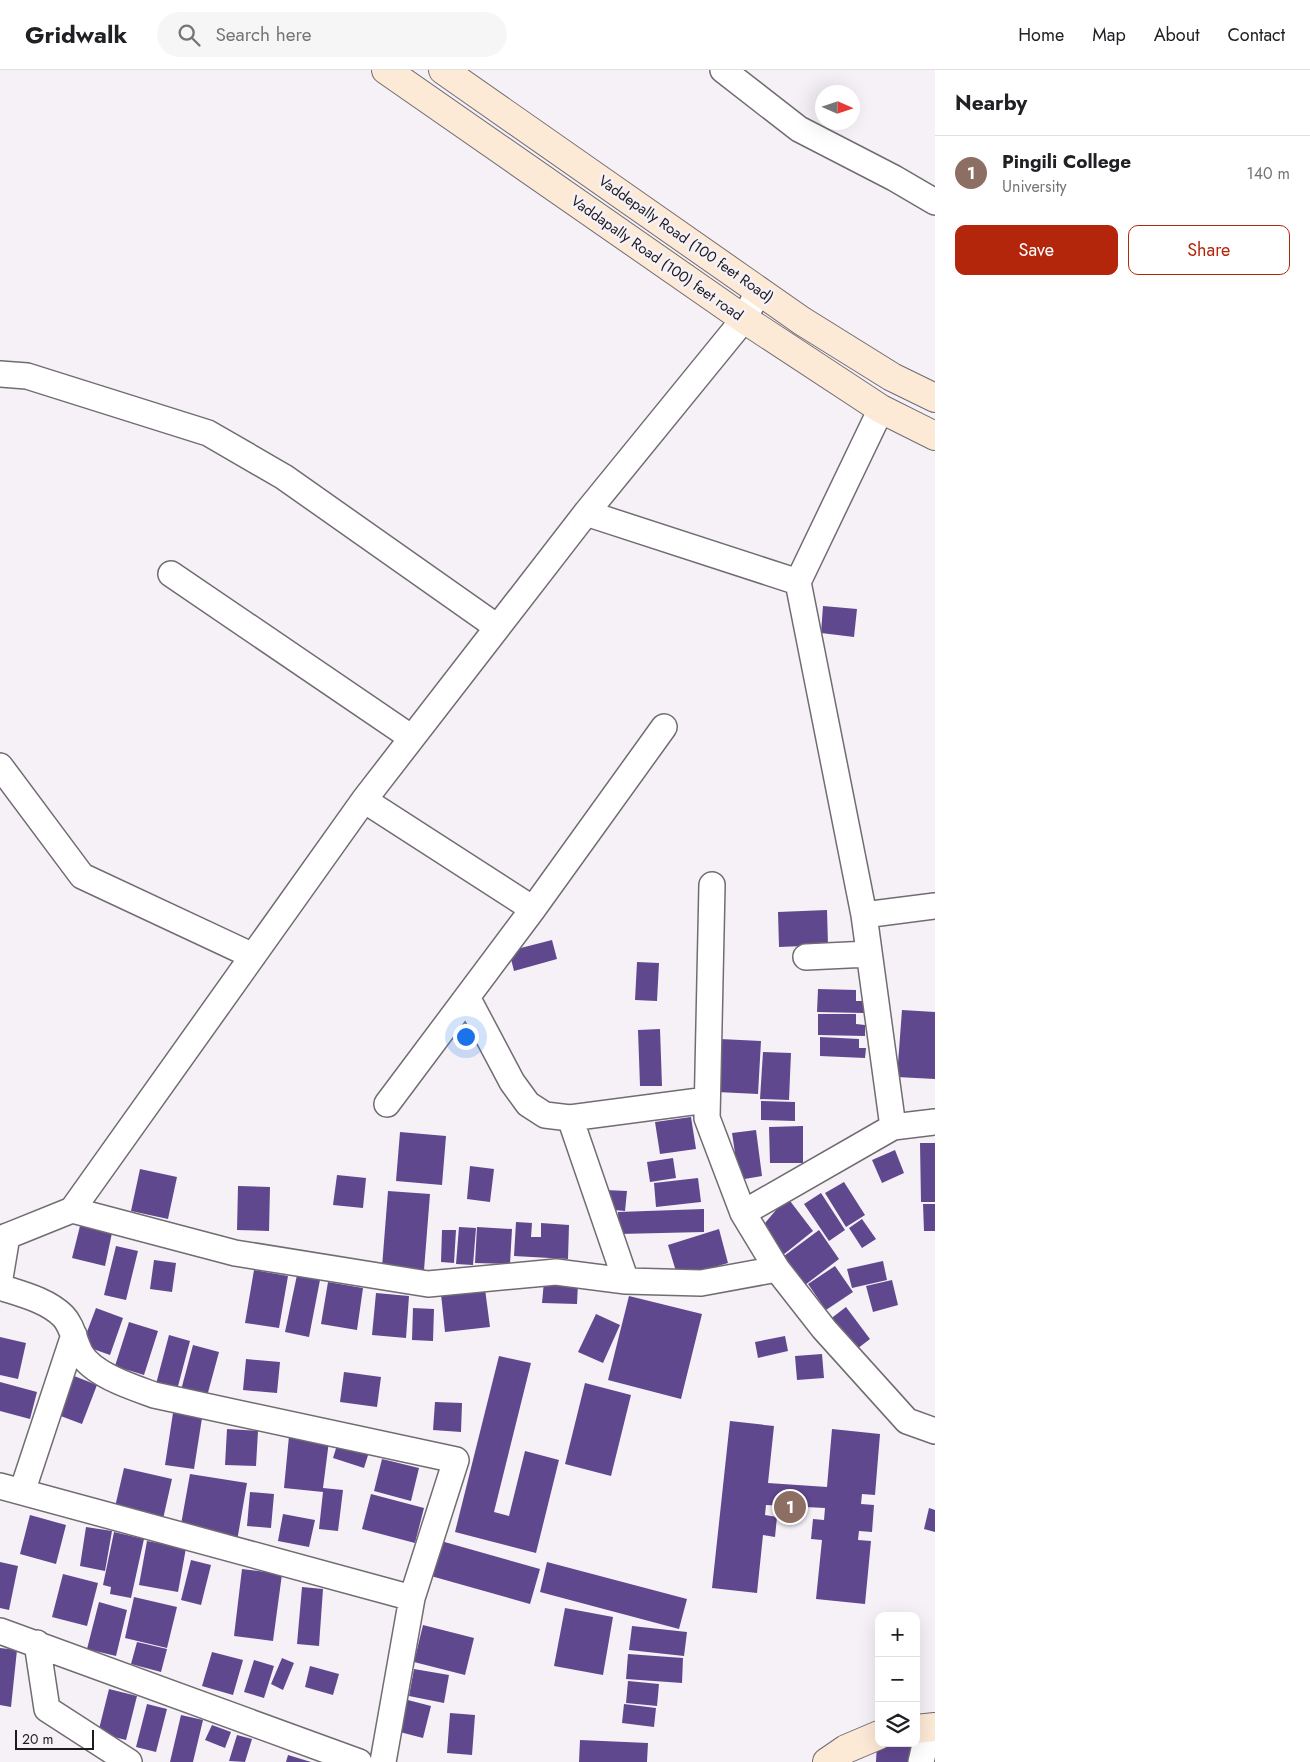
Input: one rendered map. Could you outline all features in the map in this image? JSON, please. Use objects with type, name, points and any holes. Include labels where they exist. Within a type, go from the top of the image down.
[{"type":"main road","name":"Vaddapally Road (100) feet road","points":[[386,70],[744,319],[881,409],[935,436]]},
{"type":"main road","name":"Vaddepally Road (100 feet Road)","points":[[442,70],[802,321],[892,377],[935,398]]},
{"type":"main road","points":[[827,1762],[846,1749],[875,1737]]},
{"type":"street","points":[[723,70],[798,129],[894,178],[935,202]]},
{"type":"street","points":[[0,1278],[3,1238],[72,1210],[364,800],[586,513],[744,319],[759,290]]},
{"type":"street","points":[[0,374],[27,376],[208,433],[284,477],[497,627]]},
{"type":"street","points":[[881,409],[798,582],[864,915],[893,1127]]},
{"type":"street","points":[[586,513],[798,582]]},
{"type":"street","points":[[170,574],[412,738]]},
{"type":"street","points":[[387,1104],[533,909],[664,726]]},
{"type":"street","points":[[0,766],[82,876],[253,956]]},
{"type":"street","points":[[364,800],[533,909]]},
{"type":"street","points":[[712,885],[707,1118],[743,1213],[777,1269],[824,1329],[907,1421],[935,1431]]},
{"type":"street","points":[[864,915],[935,906]]},
{"type":"street","points":[[806,957],[870,954]]},
{"type":"street","points":[[467,997],[512,1082],[528,1104],[545,1115],[570,1118],[708,1100]]},
{"type":"street","points":[[570,1118],[626,1281]]},
{"type":"street","points":[[743,1213],[893,1127],[935,1122]]},
{"type":"street","points":[[72,1210],[235,1253],[428,1284],[556,1272],[626,1281],[701,1283],[777,1269]]},
{"type":"street","points":[[0,1287],[43,1302],[63,1316],[74,1335],[81,1354],[94,1367],[119,1382],[154,1395],[456,1460],[412,1598],[383,1762]]},
{"type":"street","points":[[74,1335],[11,1489],[412,1598]]},
{"type":"street","points":[[0,1631],[359,1762]]},
{"type":"street","points":[[37,1643],[47,1709],[129,1762]]},
{"type":"street","points":[[920,1762],[927,1728]]},
{"type":"building","points":[[823,606],[857,609],[854,637],[821,633]]},
{"type":"building","points":[[827,910],[828,945],[779,947],[778,912]]},
{"type":"building","points":[[552,940],[557,959],[514,971],[509,951]]},
{"type":"building","points":[[637,962],[659,963],[657,1001],[635,1000]]},
{"type":"building","points":[[818,989],[856,990],[856,1001],[864,1001],[864,1013],[817,1012]]},
{"type":"building","points":[[902,1010],[935,1012],[935,1079],[897,1077]]},
{"type":"building","points":[[818,1014],[856,1014],[856,1024],[865,1025],[865,1036],[818,1035]]},
{"type":"building","points":[[660,1029],[662,1086],[640,1086],[638,1030]]},
{"type":"building","points":[[820,1037],[859,1039],[859,1048],[866,1048],[865,1058],[820,1056]]},
{"type":"building","points":[[720,1039],[761,1041],[758,1094],[717,1092]]},
{"type":"building","points":[[763,1052],[791,1053],[789,1100],[760,1099]]},
{"type":"building","points":[[761,1101],[795,1102],[795,1121],[761,1120]]},
{"type":"building","points":[[691,1117],[696,1149],[660,1154],[655,1122]]},
{"type":"building","points":[[803,1126],[803,1163],[770,1163],[769,1127]]},
{"type":"building","points":[[756,1130],[762,1176],[739,1180],[732,1133]]},
{"type":"building","points":[[400,1132],[446,1136],[442,1185],[396,1181]]},
{"type":"building","points":[[920,1143],[935,1143],[935,1202],[921,1202]]},
{"type":"building","points":[[895,1150],[904,1173],[882,1183],[872,1160]]},
{"type":"building","points":[[673,1158],[676,1178],[650,1182],[647,1162]]},
{"type":"building","points":[[470,1166],[494,1169],[490,1202],[467,1199]]},
{"type":"building","points":[[140,1169],[177,1177],[168,1219],[131,1211]]},
{"type":"building","points":[[337,1175],[366,1178],[363,1208],[333,1205]]},
{"type":"building","points":[[698,1178],[701,1202],[656,1207],[654,1183]]},
{"type":"building","points":[[844,1182],[865,1215],[846,1227],[825,1193]]},
{"type":"building","points":[[238,1186],[270,1187],[269,1231],[237,1230]]},
{"type":"building","points":[[605,1190],[627,1191],[625,1211],[603,1209]]},
{"type":"building","points":[[388,1191],[430,1194],[424,1270],[382,1267]]},
{"type":"building","points":[[821,1193],[845,1230],[829,1241],[804,1204]]},
{"type":"building","points":[[787,1197],[813,1231],[783,1255],[765,1223]]},
{"type":"building","points":[[923,1204],[935,1204],[935,1231],[924,1231]]},
{"type":"building","points":[[704,1209],[704,1232],[619,1234],[618,1212]]},
{"type":"building","points":[[862,1219],[876,1239],[862,1248],[849,1228]]},
{"type":"building","points":[[516,1222],[532,1223],[531,1237],[541,1237],[541,1223],[569,1225],[568,1259],[514,1256]]},
{"type":"building","points":[[80,1226],[112,1233],[105,1266],[72,1258]]},
{"type":"building","points":[[459,1227],[476,1228],[473,1265],[456,1264]]},
{"type":"building","points":[[477,1227],[512,1229],[510,1264],[475,1263]]},
{"type":"building","points":[[719,1229],[728,1263],[678,1278],[668,1245]]},
{"type":"building","points":[[442,1230],[456,1230],[454,1263],[441,1262]]},
{"type":"building","points":[[819,1230],[839,1259],[805,1285],[784,1256]]},
{"type":"building","points":[[116,1246],[138,1251],[126,1300],[104,1295]]},
{"type":"building","points":[[154,1260],[176,1263],[172,1292],[150,1289]]},
{"type":"building","points":[[883,1261],[887,1280],[852,1288],[847,1269]]},
{"type":"building","points":[[835,1266],[853,1292],[826,1310],[808,1284]]},
{"type":"building","points":[[254,1270],[288,1276],[279,1328],[245,1323]]},
{"type":"building","points":[[297,1275],[320,1280],[309,1337],[285,1332]]},
{"type":"building","points":[[892,1280],[898,1305],[873,1312],[866,1286]]},
{"type":"building","points":[[544,1281],[578,1283],[577,1304],[542,1303]]},
{"type":"building","points":[[328,1282],[363,1288],[357,1330],[321,1324]]},
{"type":"building","points":[[485,1289],[490,1327],[445,1332],[441,1294]]},
{"type":"building","points":[[376,1293],[409,1296],[406,1338],[372,1335]]},
{"type":"building","points":[[629,1296],[702,1314],[681,1399],[608,1380]]},
{"type":"building","points":[[846,1307],[870,1339],[853,1352],[829,1320]]},
{"type":"building","points":[[96,1308],[123,1318],[110,1355],[82,1345]]},
{"type":"building","points":[[413,1308],[434,1309],[433,1341],[412,1340]]},
{"type":"building","points":[[596,1314],[620,1325],[603,1363],[578,1352]]},
{"type":"building","points":[[129,1322],[158,1331],[144,1375],[115,1366]]},
{"type":"building","points":[[169,1335],[190,1341],[177,1390],[156,1384]]},
{"type":"building","points":[[785,1336],[788,1351],[758,1358],[755,1342]]},
{"type":"building","points":[[0,1337],[26,1343],[18,1379],[0,1375]]},
{"type":"building","points":[[193,1345],[219,1352],[206,1400],[180,1394]]},
{"type":"building","points":[[822,1354],[824,1378],[797,1380],[795,1356]]},
{"type":"building","points":[[499,1356],[531,1363],[494,1512],[509,1516],[525,1451],[559,1460],[536,1553],[455,1532]]},
{"type":"building","points":[[246,1359],[280,1362],[277,1393],[243,1390]]},
{"type":"building","points":[[64,1372],[97,1385],[82,1424],[50,1412]]},
{"type":"building","points":[[344,1372],[381,1377],[377,1407],[340,1402]]},
{"type":"building","points":[[0,1382],[37,1392],[30,1419],[0,1411]]},
{"type":"building","points":[[585,1383],[631,1395],[611,1476],[565,1464]]},
{"type":"building","points":[[435,1402],[462,1403],[461,1432],[433,1430]]},
{"type":"building","points":[[173,1413],[202,1418],[194,1469],[165,1465]]},
{"type":"building","points":[[730,1421],[774,1426],[768,1483],[827,1487],[832,1429],[880,1434],[875,1495],[862,1494],[861,1504],[874,1505],[872,1532],[859,1531],[858,1540],[871,1541],[865,1604],[816,1599],[822,1540],[811,1539],[813,1519],[824,1520],[825,1508],[766,1505],[765,1515],[777,1517],[775,1537],[763,1535],[757,1593],[712,1588]]},
{"type":"building","points":[[227,1429],[258,1431],[256,1466],[225,1465]]},
{"type":"building","points":[[289,1436],[329,1441],[323,1488],[343,1490],[338,1531],[319,1529],[323,1492],[284,1488]]},
{"type":"building","points":[[338,1442],[369,1452],[364,1468],[333,1458]]},
{"type":"building","points":[[382,1459],[419,1468],[411,1501],[374,1491]]},
{"type":"building","points":[[124,1468],[172,1479],[163,1519],[115,1507]]},
{"type":"building","points":[[190,1474],[247,1483],[237,1541],[180,1530]]},
{"type":"building","points":[[250,1492],[274,1494],[271,1528],[247,1526]]},
{"type":"building","points":[[371,1494],[424,1508],[415,1543],[362,1529]]},
{"type":"building","points":[[929,1508],[935,1510],[935,1532],[924,1529]]},
{"type":"building","points":[[283,1514],[315,1520],[309,1547],[278,1541]]},
{"type":"building","points":[[30,1515],[66,1525],[56,1564],[20,1554]]},
{"type":"building","points":[[86,1527],[112,1531],[105,1571],[80,1566]]},
{"type":"building","points":[[114,1532],[144,1539],[131,1598],[110,1594],[111,1587],[103,1585]]},
{"type":"building","points":[[147,1541],[186,1548],[178,1592],[139,1585]]},
{"type":"building","points":[[441,1541],[540,1569],[530,1604],[431,1576]]},
{"type":"building","points":[[191,1560],[211,1565],[201,1605],[181,1600]]},
{"type":"building","points":[[0,1562],[18,1566],[9,1610],[0,1608]]},
{"type":"building","points":[[547,1562],[687,1599],[679,1629],[540,1592]]},
{"type":"building","points":[[242,1569],[282,1574],[273,1641],[234,1636]]},
{"type":"building","points":[[63,1574],[98,1583],[87,1626],[52,1617]]},
{"type":"building","points":[[302,1587],[323,1589],[319,1646],[297,1644]]},
{"type":"building","points":[[134,1597],[177,1607],[167,1648],[125,1638]]},
{"type":"building","points":[[99,1602],[127,1610],[116,1656],[87,1649]]},
{"type":"building","points":[[565,1608],[613,1617],[603,1675],[554,1666]]},
{"type":"building","points":[[423,1625],[474,1638],[465,1675],[414,1662]]},
{"type":"building","points":[[632,1626],[687,1632],[684,1656],[629,1650]]},
{"type":"building","points":[[137,1642],[167,1649],[161,1672],[131,1664]]},
{"type":"building","points":[[0,1648],[17,1650],[11,1707],[0,1705]]},
{"type":"building","points":[[212,1652],[243,1660],[233,1695],[202,1686]]},
{"type":"building","points":[[628,1654],[683,1658],[682,1683],[626,1679]]},
{"type":"building","points":[[282,1658],[294,1663],[283,1690],[271,1684]]},
{"type":"building","points":[[254,1660],[274,1666],[264,1698],[244,1692]]},
{"type":"building","points":[[310,1666],[339,1674],[333,1695],[305,1687]]},
{"type":"building","points":[[414,1669],[449,1675],[444,1703],[409,1696]]},
{"type":"building","points":[[628,1681],[659,1684],[657,1706],[626,1703]]},
{"type":"building","points":[[109,1689],[137,1696],[126,1740],[98,1733]]},
{"type":"building","points":[[404,1699],[431,1706],[423,1738],[396,1731]]},
{"type":"building","points":[[147,1704],[167,1709],[156,1752],[136,1747]]},
{"type":"building","points":[[624,1704],[656,1708],[654,1727],[622,1723]]},
{"type":"building","points":[[450,1713],[475,1715],[472,1755],[447,1753]]},
{"type":"building","points":[[181,1715],[203,1720],[193,1762],[170,1762]]},
{"type":"building","points":[[212,1725],[231,1732],[225,1748],[205,1740]]},
{"type":"building","points":[[237,1735],[252,1739],[245,1762],[229,1761]]},
{"type":"building","points":[[580,1740],[648,1743],[647,1762],[579,1762]]},
{"type":"building","points":[[877,1747],[915,1747],[914,1762],[876,1762]]},
{"type":"building","points":[[288,1755],[311,1762],[286,1762]]},
{"type":"place","name":"Pingili College","points":[[790,1507]]}]
